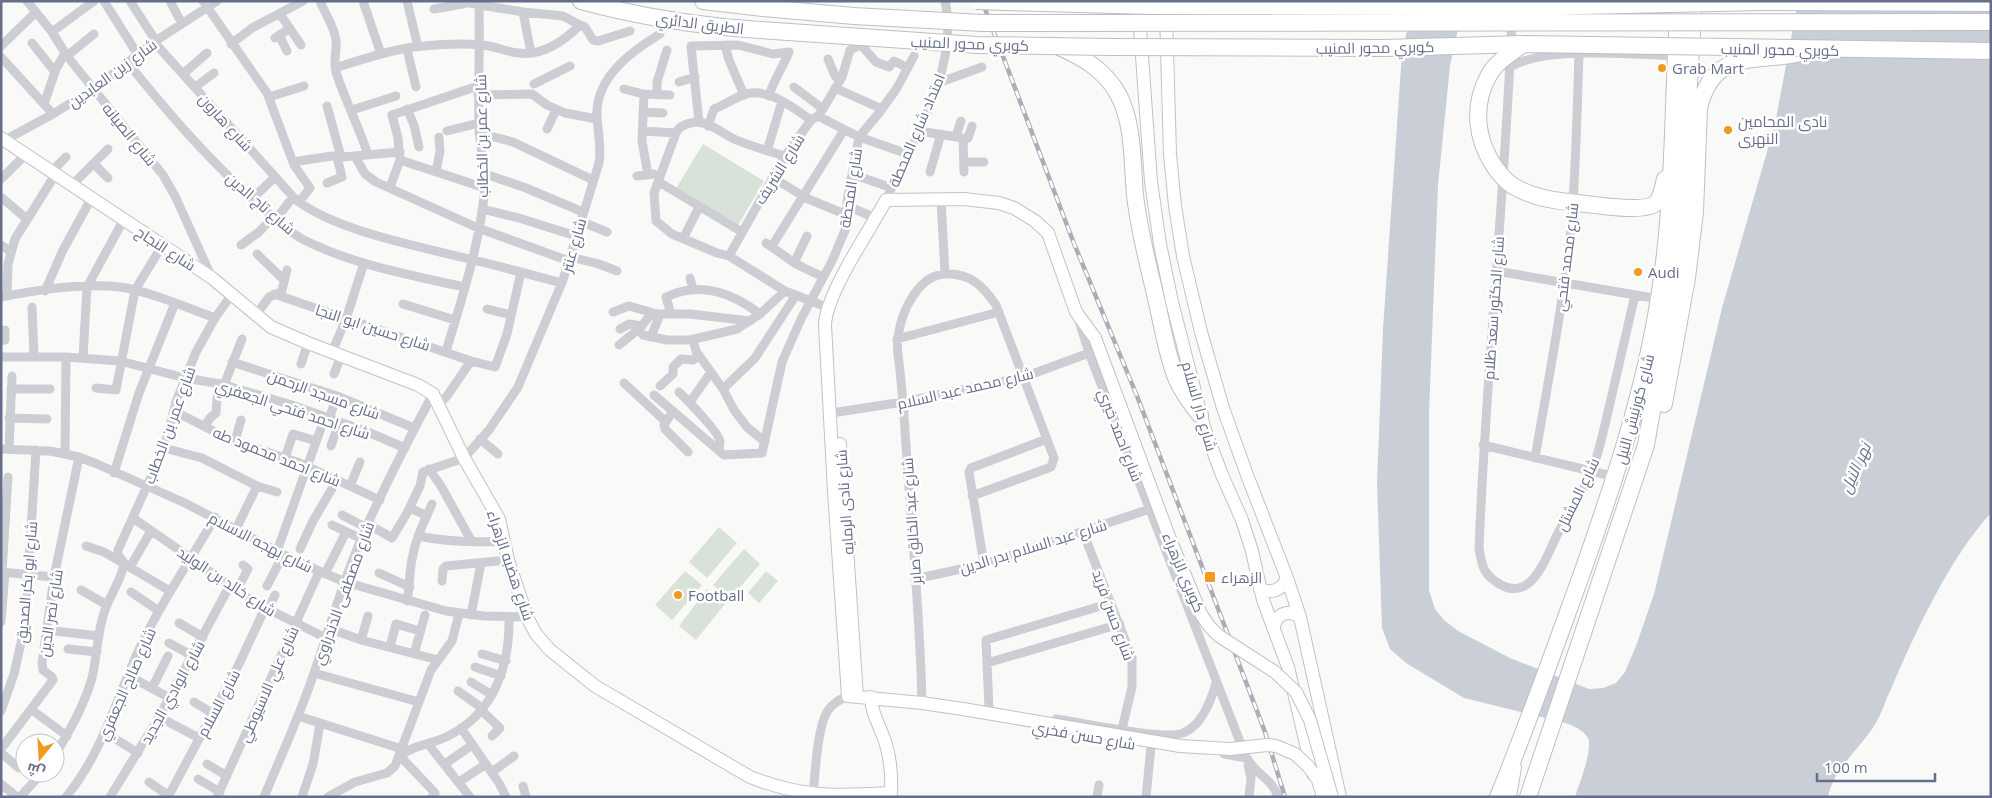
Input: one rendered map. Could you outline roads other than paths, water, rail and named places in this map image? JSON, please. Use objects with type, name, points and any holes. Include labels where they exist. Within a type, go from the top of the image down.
[{"type":"highway","name":"الطريق الدائري","points":[[581,1],[641,16],[760,30]]},
{"type":"highway","name":"الطريق الدائري","points":[[703,1],[763,8]]},
{"type":"highway","points":[[976,1],[1150,6],[1534,7],[1761,2],[1991,3]]},
{"type":"highway","name":"شارع كورنيش النيل","points":[[1498,797],[1523,736],[1616,477],[1636,405],[1659,299],[1667,240],[1679,1]]},
{"type":"highway","name":"شارع كورنيش النيل","points":[[1528,797],[1646,445],[1680,232],[1694,1]]},
{"type":"highway","name":"كوبري محور المنيب","points":[[763,8],[854,16],[992,23],[1991,22]]},
{"type":"highway","name":"كوبري محور المنيب","points":[[760,30],[922,42],[1057,46],[1383,48],[1523,44],[1813,50],[1991,51]]},
{"type":"highway","points":[[1523,44],[1499,63],[1490,74],[1483,89],[1478,109],[1478,129],[1482,145],[1500,174],[1511,185],[1540,198],[1634,208],[1648,207],[1656,203],[1661,196],[1673,150]]},
{"type":"highway","points":[[1057,46],[1080,56],[1095,67],[1113,87],[1125,111],[1138,216],[1164,333],[1176,378],[1186,397],[1200,415]]},
{"type":"highway","points":[[1646,445],[1655,435],[1660,423],[1687,278],[1697,196],[1699,108],[1707,86],[1714,76],[1732,62],[1787,56],[1813,50]]},
{"type":"main road","name":"شارع دار السلام","points":[[1138,1],[1146,133],[1156,214],[1172,302],[1200,415],[1216,460],[1245,527],[1260,589],[1291,679],[1300,723],[1321,797]]},
{"type":"main road","name":"شارع دار السلام","points":[[1166,1],[1170,154],[1175,206],[1184,256],[1201,332],[1223,408],[1300,617],[1340,797]]},
{"type":"main road","name":"شارع النجاح","points":[[3,139],[212,278],[256,315],[282,333],[337,354]]},
{"type":"main road","name":"شارع احمد خيري","points":[[886,200],[964,199],[999,203],[1014,208],[1034,220],[1048,233],[1076,312]]},
{"type":"main road","name":"شارع نادى الرمايه","points":[[852,696],[834,491],[825,325],[829,308],[841,279],[886,200]]},
{"type":"main road","name":"شارع نادى الرمايه","points":[[829,308],[833,323],[852,696]]},
{"type":"main road","name":"كوبري الزهراء","points":[[1076,312],[1095,338],[1170,539],[1201,614],[1219,636],[1275,672],[1296,692],[1310,720],[1332,797]]},
{"type":"main road","points":[[337,354],[418,385],[435,399]]},
{"type":"main road","name":"شارع هضبه الزهراء","points":[[435,399],[464,458],[499,520],[508,560],[527,617],[536,634],[550,650],[595,686],[750,777],[784,791],[813,796],[891,795]]},
{"type":"main road","points":[[1260,589],[1277,590],[1284,585],[1287,578]]},
{"type":"main road","points":[[1274,630],[1276,619],[1282,614],[1290,612],[1300,617]]},
{"type":"main road","points":[[852,696],[922,701],[1180,746],[1230,749],[1266,745],[1276,746],[1296,754],[1308,766],[1318,780],[1321,797]]},
{"type":"main road","points":[[871,697],[872,712],[888,751],[892,772],[891,795]]},
{"type":"main road","points":[[1510,797],[1515,756]]},
{"type":"street","name":"شارع الصيانه","points":[[27,1],[94,90],[163,175],[176,198],[212,278]]},
{"type":"street","points":[[52,32],[94,1]]},
{"type":"street","points":[[104,1],[138,55]]},
{"type":"street","name":"شارع هارون","points":[[130,1],[155,41],[296,200],[319,215],[344,225],[409,244],[562,283]]},
{"type":"street","points":[[170,1],[182,24]]},
{"type":"street","name":"شارع زين العابدين","points":[[3,139],[53,114],[94,90],[155,41],[182,24],[204,4],[217,1]]},
{"type":"street","points":[[231,44],[252,28],[303,1]]},
{"type":"street","points":[[320,1],[336,42],[335,68],[368,155]]},
{"type":"street","points":[[363,1],[381,54]]},
{"type":"street","points":[[407,1],[418,47]]},
{"type":"street","name":"امتداد شارع المحطة","points":[[886,200],[919,130],[938,83],[948,45],[949,24],[945,1]]},
{"type":"street","points":[[1512,1],[1510,67],[1532,58],[1579,54],[1675,56]]},
{"type":"street","points":[[434,9],[462,2],[479,6],[563,16],[586,27],[593,40],[598,41],[630,31]]},
{"type":"street","points":[[204,4],[269,97],[294,162],[310,188],[241,245]]},
{"type":"street","name":"شارع عمر بن الخطاب","points":[[446,351],[472,259],[482,209],[485,174],[479,128],[479,6]]},
{"type":"street","points":[[1,46],[36,12]]},
{"type":"street","points":[[523,12],[531,53]]},
{"type":"street","points":[[282,13],[301,45]]},
{"type":"street","points":[[335,68],[381,54],[418,47],[480,45],[495,46],[519,54],[531,53],[549,48],[567,38],[580,25]]},
{"type":"street","points":[[287,51],[277,36],[290,28]]},
{"type":"street","points":[[44,104],[55,72],[66,54],[94,34]]},
{"type":"street","name":"شارع عنتر","points":[[464,458],[489,430],[518,387],[562,283],[601,153],[597,119],[598,100],[610,75],[620,62],[660,34]]},
{"type":"street","points":[[32,44],[55,72]]},
{"type":"street","points":[[725,45],[728,60],[744,95]]},
{"type":"street","points":[[704,124],[691,46],[738,45],[773,54],[788,52],[783,68],[772,86],[769,96]]},
{"type":"street","name":"شارع الشريف","points":[[729,256],[785,156],[838,84],[850,50],[859,45],[876,62],[888,67],[892,62],[895,62],[908,68]]},
{"type":"street","points":[[407,49],[416,87]]},
{"type":"street","points":[[657,95],[657,82],[667,50]]},
{"type":"street","points":[[183,74],[207,53]]},
{"type":"street","name":"شارع محمد فتحي","points":[[1535,458],[1564,283],[1579,54]]},
{"type":"street","name":"شارع المحطة","points":[[764,446],[782,362],[846,228],[852,174],[859,137],[882,109],[914,56]]},
{"type":"street","points":[[1,57],[53,114]]},
{"type":"street","points":[[828,60],[838,84],[882,109]]},
{"type":"street","name":"شارع تاج الدين","points":[[128,63],[175,121],[252,199],[302,239],[332,252],[364,262],[464,287]]},
{"type":"street","points":[[539,98],[533,79],[570,66]]},
{"type":"street","name":"شارع الدكتور سعد ظلام","points":[[1479,548],[1483,445],[1510,67]]},
{"type":"street","points":[[938,83],[982,68]]},
{"type":"street","points":[[195,87],[214,73]]},
{"type":"street","points":[[679,82],[695,77]]},
{"type":"street","points":[[269,97],[304,86]]},
{"type":"street","points":[[794,87],[817,115]]},
{"type":"street","points":[[624,89],[644,94],[670,96]]},
{"type":"street","points":[[390,187],[400,156],[398,138],[391,116],[407,109],[478,90],[532,94],[565,114],[597,119]]},
{"type":"street","points":[[704,124],[714,109],[744,95],[755,93],[778,98],[817,115],[859,137],[908,154]]},
{"type":"street","points":[[644,94],[642,135],[648,174]]},
{"type":"street","points":[[352,110],[396,96]]},
{"type":"street","points":[[767,151],[782,101]]},
{"type":"street","points":[[327,106],[342,177],[327,182]]},
{"type":"street","points":[[407,109],[414,125],[418,146]]},
{"type":"street","points":[[547,129],[556,110]]},
{"type":"street","points":[[643,112],[663,113]]},
{"type":"street","points":[[961,121],[959,137],[964,172]]},
{"type":"street","points":[[785,156],[736,140],[704,124],[684,125],[676,134],[654,194],[656,221],[661,227],[683,239],[729,256],[785,291],[829,308]]},
{"type":"street","points":[[919,130],[968,138],[972,126]]},
{"type":"street","points":[[447,131],[479,128],[593,180]]},
{"type":"street","points":[[823,277],[794,262],[769,244],[844,130]]},
{"type":"street","points":[[632,138],[642,135],[676,134]]},
{"type":"street","points":[[930,172],[942,134]]},
{"type":"street","points":[[436,172],[440,151],[439,137]]},
{"type":"street","points":[[71,186],[108,149]]},
{"type":"street","points":[[1,179],[26,154]]},
{"type":"street","points":[[294,162],[332,156],[400,156],[436,172],[484,188]]},
{"type":"street","points":[[355,156],[365,174],[376,182],[478,228],[570,259],[599,264],[617,271]]},
{"type":"street","points":[[66,157],[53,174],[10,251],[4,296],[111,286],[135,290],[215,318]]},
{"type":"street","points":[[964,162],[984,162]]},
{"type":"street","points":[[94,164],[108,178]]},
{"type":"street","points":[[637,176],[663,172]]},
{"type":"street","points":[[485,174],[526,188],[583,212]]},
{"type":"street","points":[[852,174],[892,188]]},
{"type":"street","points":[[252,199],[275,177]]},
{"type":"street","points":[[772,177],[802,196],[876,218]]},
{"type":"street","points":[[659,182],[742,232]]},
{"type":"street","points":[[2,198],[27,219]]},
{"type":"street","points":[[45,291],[62,250],[91,199]]},
{"type":"street","points":[[941,200],[945,273]]},
{"type":"street","points":[[683,239],[699,207]]},
{"type":"street","points":[[482,209],[519,218],[576,236]]},
{"type":"street","points":[[83,357],[87,287],[123,220]]},
{"type":"street","points":[[580,221],[607,232]]},
{"type":"street","points":[[794,262],[807,236]]},
{"type":"street","points":[[1,245],[10,251]]},
{"type":"street","points":[[96,388],[116,391],[120,361],[135,290],[162,246]]},
{"type":"street","points":[[257,254],[284,280]]},
{"type":"street","points":[[334,374],[346,318],[364,262]]},
{"type":"street","points":[[256,315],[269,297],[281,292],[287,270]]},
{"type":"street","points":[[1496,271],[1659,299]]},
{"type":"street","points":[[487,309],[512,315],[521,272]]},
{"type":"street","points":[[897,339],[905,310],[912,298],[926,282],[945,273],[960,274],[973,279],[985,289],[999,312],[1054,458],[1051,467],[972,496]]},
{"type":"street","points":[[690,278],[693,289]]},
{"type":"street","points":[[671,314],[666,297],[697,288],[726,294],[760,314]]},
{"type":"street","points":[[620,329],[629,324],[645,333],[667,340],[693,340],[737,329],[760,314],[785,291]]},
{"type":"street","name":"شارع عمر بن الخطاب","points":[[66,736],[86,696],[107,605],[127,565],[117,552],[164,448],[174,410],[196,352],[215,318],[232,294]]},
{"type":"street","name":"شارع حسين ابو النجا","points":[[274,294],[493,367],[497,366],[512,315]]},
{"type":"street","points":[[723,389],[755,358],[796,295]]},
{"type":"street","name":"شارع المشتل","points":[[1479,548],[1481,564],[1486,574],[1506,588],[1524,587],[1531,582],[1542,566],[1592,472],[1600,446],[1635,295]]},
{"type":"street","points":[[114,473],[149,368],[176,303]]},
{"type":"street","points":[[404,304],[456,320]]},
{"type":"street","points":[[613,312],[629,306],[656,314],[690,314],[750,321]]},
{"type":"street","points":[[32,307],[34,356]]},
{"type":"street","points":[[897,339],[999,312]]},
{"type":"street","name":"شارع احمد خيري","points":[[1076,312],[1089,353],[1216,683],[1247,758],[1251,778],[1249,797]]},
{"type":"street","points":[[619,345],[645,333],[656,314]]},
{"type":"street","points":[[645,333],[656,314]]},
{"type":"street","points":[[1,341],[5,340],[5,330]]},
{"type":"street","points":[[205,426],[216,413],[217,397],[242,339]]},
{"type":"street","name":"شارع عبد الخالق صابر","points":[[897,339],[904,402],[922,701]]},
{"type":"street","points":[[654,395],[721,453],[759,454],[764,446],[734,410],[723,389],[699,355],[693,340]]},
{"type":"street","points":[[301,364],[308,343]]},
{"type":"street","name":"شارع محمد عبد السلام","points":[[838,412],[904,402],[1024,377],[1089,353]]},
{"type":"street","points":[[660,386],[673,374],[673,367],[681,359],[693,360],[699,355]]},
{"type":"street","name":"شارع احمد فتحي الجعفري","points":[[1,357],[83,357],[120,361],[222,385],[339,422],[405,448]]},
{"type":"street","points":[[65,454],[66,357]]},
{"type":"street","name":"شارع مصطفى الدندراوي","points":[[264,797],[298,716],[314,673],[324,637],[367,526],[414,428],[435,399],[447,396],[471,361]]},
{"type":"street","name":"شارع مسجد الرحمن","points":[[232,362],[337,396],[414,428]]},
{"type":"street","points":[[690,402],[711,372]]},
{"type":"street","points":[[5,449],[12,376]]},
{"type":"street","points":[[624,383],[665,421]]},
{"type":"street","points":[[11,389],[50,389]]},
{"type":"street","points":[[679,392],[690,402],[719,437],[721,453]]},
{"type":"street","points":[[266,586],[280,553],[316,441],[337,396]]},
{"type":"street","name":"شارع احمد محمود طه","points":[[174,410],[235,441],[308,466],[380,500]]},
{"type":"street","points":[[674,412],[665,421],[664,427],[688,452]]},
{"type":"street","points":[[9,418],[47,419]]},
{"type":"street","points":[[235,441],[241,420]]},
{"type":"street","points":[[331,446],[339,422]]},
{"type":"street","points":[[285,458],[293,434],[316,441]]},
{"type":"street","points":[[480,439],[498,454]]},
{"type":"street","points":[[984,564],[969,472],[972,468],[1047,439]]},
{"type":"street","points":[[1483,445],[1616,477]]},
{"type":"street","points":[[164,448],[202,458],[257,486],[277,492]]},
{"type":"street","name":"شارع بهجه الاسلام","points":[[5,449],[36,450],[79,457],[215,517],[280,553],[345,582],[419,605],[459,614],[527,617]]},
{"type":"street","name":"شارع ابو بكر الصديق","points":[[1,711],[14,674],[22,643],[29,575],[36,450]]},
{"type":"street","name":"شارع نصر الدين","points":[[1,751],[52,680],[52,677],[42,667],[46,630],[54,577],[79,457]]},
{"type":"street","points":[[342,515],[392,538],[410,508],[421,483],[422,472],[464,458]]},
{"type":"street","points":[[350,486],[360,462]]},
{"type":"street","points":[[428,469],[442,486],[472,542]]},
{"type":"street","points":[[2,618],[8,477]]},
{"type":"street","points":[[300,549],[313,521],[337,480]]},
{"type":"street","points":[[236,529],[257,486]]},
{"type":"street","points":[[407,601],[412,556],[418,536],[432,504]]},
{"type":"street","points":[[410,508],[427,516]]},
{"type":"street","name":"شارع عبد السلام بدر الدين","points":[[915,579],[984,564],[1150,509]]},
{"type":"street","name":"شارع صالح الجعفري","points":[[66,797],[90,762],[106,733],[127,676],[159,611],[192,559],[215,517]]},
{"type":"street","name":"شارع خالد بن الوليد","points":[[133,518],[267,608],[324,637]]},
{"type":"street","points":[[332,525],[362,539]]},
{"type":"street","points":[[127,565],[150,531]]},
{"type":"street","name":"شارع علي الاسيوطي","points":[[218,794],[228,776],[295,622],[346,532]]},
{"type":"street","name":"شارع حسن فريد","points":[[1083,532],[1132,658],[1133,673],[1122,729]]},
{"type":"street","points":[[418,536],[443,541],[505,541]]},
{"type":"street","points":[[86,546],[104,552],[170,591]]},
{"type":"street","points":[[442,582],[445,567],[508,560]]},
{"type":"street","points":[[471,615],[481,563]]},
{"type":"street","name":"شارع الوادي الجديد","points":[[110,797],[159,717],[203,637],[234,587],[248,570],[243,565]]},
{"type":"street","points":[[390,567],[382,575],[410,586]]},
{"type":"street","points":[[3,572],[54,577]]},
{"type":"street","points":[[80,590],[107,605]]},
{"type":"street","points":[[131,592],[159,611]]},
{"type":"street","points":[[419,605],[422,594]]},
{"type":"street","name":"شارع السلام","points":[[169,796],[275,595]]},
{"type":"street","points":[[989,708],[985,642],[988,638],[1112,603]]},
{"type":"street","points":[[328,797],[355,782],[392,770],[401,752],[431,670],[452,641],[459,614]]},
{"type":"street","points":[[414,654],[425,615]]},
{"type":"street","points":[[361,640],[368,616]]},
{"type":"street","points":[[401,752],[451,735],[482,709],[492,695],[506,661],[509,648],[509,617]]},
{"type":"street","points":[[179,623],[203,637]]},
{"type":"street","points":[[390,647],[396,624],[420,631]]},
{"type":"street","points":[[987,663],[1120,624]]},
{"type":"street","points":[[328,628],[361,640],[438,660]]},
{"type":"street","points":[[46,630],[99,636]]},
{"type":"street","points":[[170,643],[193,656]]},
{"type":"street","points":[[68,648],[97,652]]},
{"type":"street","points":[[482,654],[506,661]]},
{"type":"street","points":[[152,688],[168,656]]},
{"type":"street","points":[[475,667],[501,676]]},
{"type":"street","points":[[314,673],[419,702]]},
{"type":"street","points":[[127,676],[170,698]]},
{"type":"street","points":[[471,682],[492,695]]},
{"type":"street","name":"شارع حسن فخري","points":[[922,701],[989,708],[1173,736],[1184,733],[1192,727],[1208,707],[1216,683]]},
{"type":"street","points":[[458,691],[482,709],[500,729],[492,736]]},
{"type":"street","points":[[813,796],[818,752],[825,715],[836,702],[852,696]]},
{"type":"street","name":"شارع حسن فخري","points":[[922,701],[942,711],[1190,753],[1232,754],[1247,758]]},
{"type":"street","points":[[194,702],[212,713]]},
{"type":"street","points":[[32,710],[66,736]]},
{"type":"street","points":[[298,716],[401,752],[434,793],[432,797]]},
{"type":"street","points":[[159,717],[199,738]]},
{"type":"street","points":[[302,797],[315,756],[320,724]]},
{"type":"street","points":[[461,728],[492,772],[506,797]]},
{"type":"street","points":[[106,733],[138,753]]},
{"type":"street","points":[[1146,797],[1152,734]]},
{"type":"street","points":[[428,744],[470,797]]},
{"type":"street","points":[[445,764],[472,745]]},
{"type":"street","points":[[1,751],[15,764]]},
{"type":"street","points":[[492,772],[514,756]]},
{"type":"street","points":[[1247,758],[1255,771],[1273,785],[1278,797]]},
{"type":"street","points":[[206,764],[228,776]]},
{"type":"street","points":[[459,782],[486,764]]},
{"type":"street","points":[[198,779],[218,794]]},
{"type":"street","points":[[150,782],[169,796]]},
{"type":"street","points":[[1,784],[19,797],[34,783]]},
{"type":"street","points":[[1097,797],[1099,785]]},
{"type":"street","points":[[522,786],[526,797]]},
{"type":"water","name":"نهر النيل","points":[[1414,1],[1464,1],[1450,66],[1438,185],[1429,413],[1429,590],[1435,609],[1444,620],[1458,631],[1510,658],[1589,689],[1603,688],[1616,683],[1625,672],[1654,594],[1722,308],[1775,124],[1798,1],[1991,1],[1991,513],[1961,551],[1948,573],[1911,644],[1879,717],[1866,737],[1843,765],[1831,786],[1828,797],[1575,797],[1589,750],[1588,738],[1577,728],[1569,724],[1464,698],[1406,663],[1390,649],[1382,628],[1377,483],[1383,329],[1402,52]]},
{"type":"railway","points":[[982,1],[1073,241],[1137,396],[1265,732],[1285,797]]},
{"type":"place","name":"Grab Mart","points":[[1662,68]]},
{"type":"place","name":"نادى المحامين النهرى","points":[[1728,130]]},
{"type":"place","name":"Audi","points":[[1638,272]]},
{"type":"place","name":"الزهراء","points":[[1210,577]]},
{"type":"place","name":"Football","points":[[678,595]]}]
